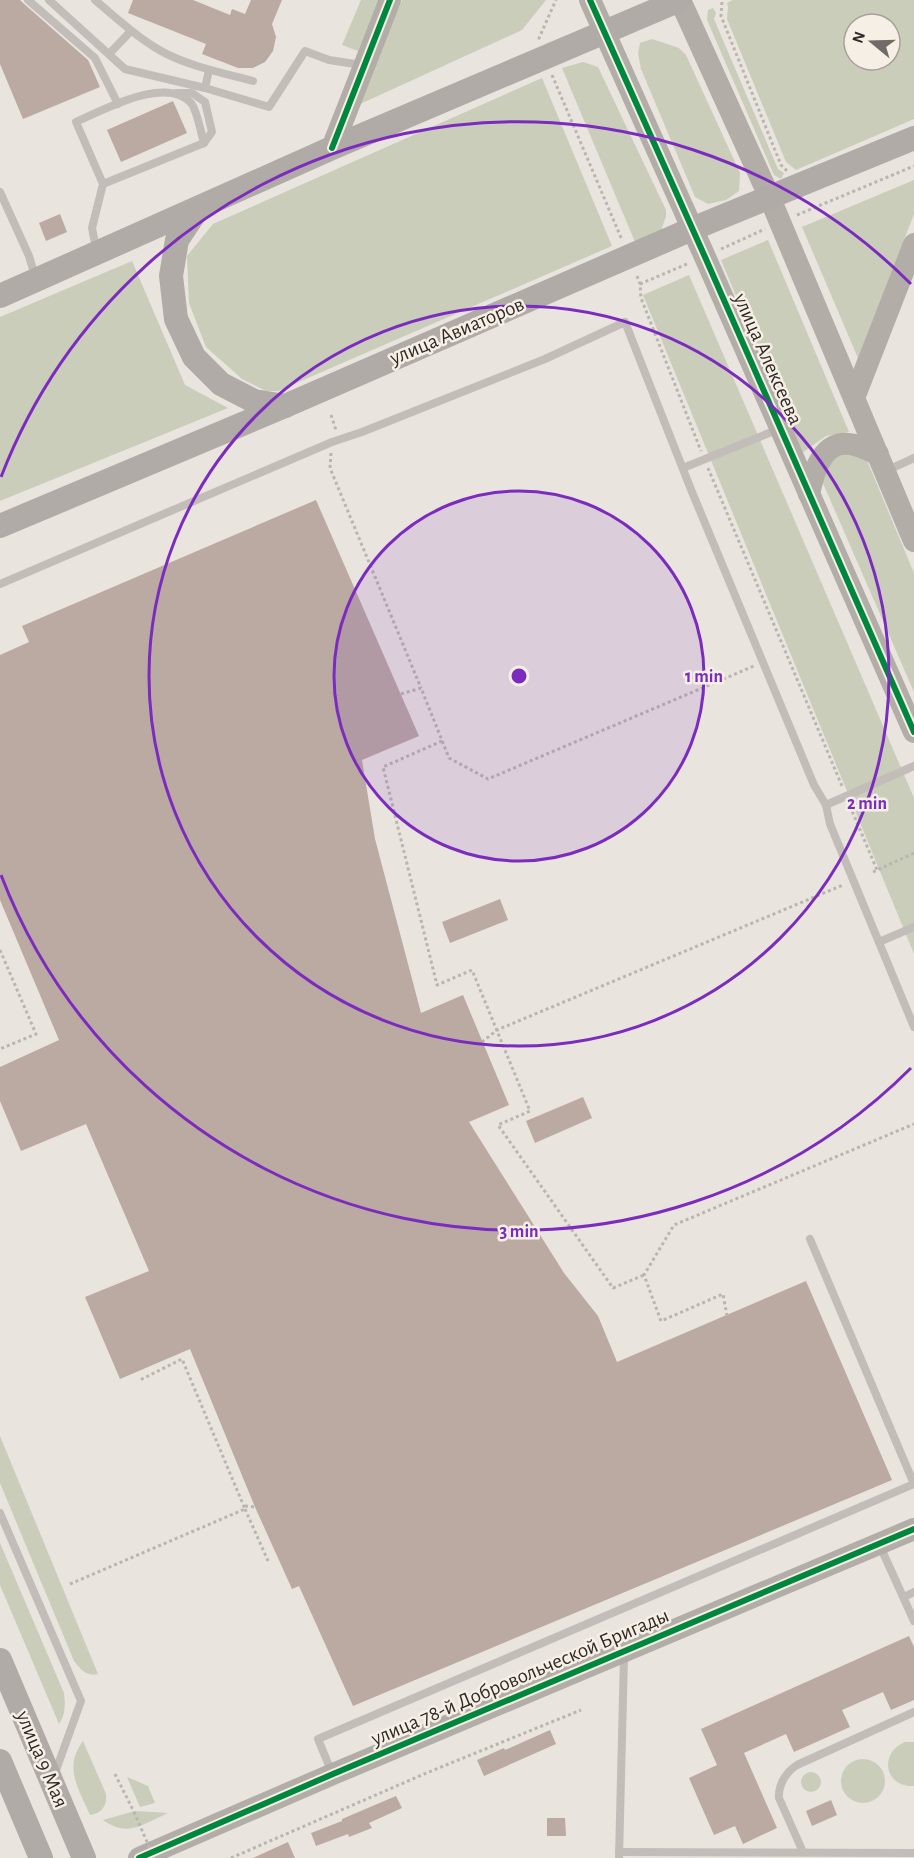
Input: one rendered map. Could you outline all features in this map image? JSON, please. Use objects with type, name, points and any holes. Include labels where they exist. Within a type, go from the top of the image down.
[{"type":"main road","points":[[0,296],[332,148],[680,0]]},
{"type":"main road","name":"улица Авиаторов","points":[[0,526],[285,406],[769,196],[914,138]]},
{"type":"main road","points":[[197,210],[177,240],[171,276],[176,320],[194,357],[221,384],[254,401],[285,406]]},
{"type":"main road","name":"улица 9 Мая","points":[[0,1660],[84,1858]]},
{"type":"main road","name":"улица 9 Мая","points":[[0,1761],[41,1858]]},
{"type":"street","points":[[332,148],[390,0]]},
{"type":"street","name":"улица Алексеева","points":[[590,0],[914,732]]},
{"type":"street","points":[[680,0],[769,196],[914,541]]},
{"type":"street","points":[[854,398],[914,244]]},
{"type":"street","points":[[809,494],[814,472],[821,456],[842,443],[849,444],[882,462]]},
{"type":"street","name":"улица 78-й Добровольческой Бригады","points":[[139,1858],[624,1650],[914,1529]]},
{"type":"lane","points":[[28,0],[95,58],[118,104]]},
{"type":"lane","points":[[49,0],[125,69],[205,88],[269,107],[305,51],[329,60],[363,65]]},
{"type":"lane","points":[[95,0],[131,31],[163,52],[209,70],[253,81]]},
{"type":"lane","points":[[109,54],[131,31]]},
{"type":"lane","points":[[205,88],[209,70]]},
{"type":"lane","points":[[98,252],[92,228],[103,184],[76,122],[150,93],[192,93],[206,102],[212,132],[204,143],[103,184]]},
{"type":"lane","points":[[177,93],[192,103],[204,143]]},
{"type":"lane","points":[[0,192],[29,256],[37,280]]},
{"type":"lane","points":[[0,584],[332,442],[545,359],[625,322],[814,785],[826,806],[830,825],[914,1027]]},
{"type":"lane","points":[[683,468],[781,429]]},
{"type":"lane","points":[[882,462],[914,458]]},
{"type":"lane","points":[[826,806],[914,766]]},
{"type":"lane","points":[[879,942],[914,927]]},
{"type":"lane","points":[[333,1774],[318,1739],[914,1484],[810,1239]]},
{"type":"lane","points":[[0,1513],[81,1701],[51,1782]]},
{"type":"lane","points":[[879,1543],[914,1621]]},
{"type":"lane","points":[[904,1597],[914,1592]]},
{"type":"lane","points":[[624,1650],[619,1855],[914,1853]]},
{"type":"lane","points":[[803,1852],[779,1798],[778,1790],[789,1772],[797,1765],[914,1712]]},
{"type":"path","points":[[539,38],[556,0]]},
{"type":"path","points":[[722,2],[721,16],[781,165],[793,176]]},
{"type":"path","points":[[552,73],[626,248]]},
{"type":"path","points":[[797,215],[914,166]]},
{"type":"path","points":[[717,251],[765,229]]},
{"type":"path","points":[[640,284],[687,264]]},
{"type":"path","points":[[637,276],[641,298],[704,458],[875,871],[914,853]]},
{"type":"path","points":[[331,415],[337,433],[332,442],[330,468],[422,687],[449,758],[488,779],[763,662]]},
{"type":"path","points":[[401,694],[422,687]]},
{"type":"path","points":[[442,741],[383,767],[437,985],[472,970],[530,1111],[498,1125],[613,1288],[644,1275],[674,1225],[914,1124]]},
{"type":"path","points":[[482,1042],[497,1030],[848,883]]},
{"type":"path","points":[[0,950],[36,1034],[0,1049]]},
{"type":"path","points":[[644,1275],[661,1320],[723,1294],[727,1316]]},
{"type":"path","points":[[140,1380],[182,1359],[268,1561]]},
{"type":"path","points":[[70,1584],[245,1507],[255,1507]]},
{"type":"path","points":[[231,1858],[424,1774],[580,1710]]},
{"type":"path","points":[[116,1774],[154,1858]]},
{"type":"green space","points":[[361,0],[379,0],[358,51],[342,45]]},
{"type":"green space","points":[[402,0],[546,0],[522,30],[358,105]]},
{"type":"green space","points":[[733,0],[914,0],[914,119],[796,170],[786,162],[727,19],[727,3]]},
{"type":"green space","points":[[713,8],[716,13],[714,19],[778,169],[784,173],[781,179],[774,175],[707,20],[708,10]]},
{"type":"green space","points":[[652,39],[679,48],[686,55],[740,173],[739,191],[726,200],[708,204],[695,197],[641,69],[638,53],[640,43]]},
{"type":"green space","points":[[583,62],[598,67],[666,210],[661,231],[635,242],[562,68]]},
{"type":"green space","points":[[542,78],[612,246],[278,391],[266,391],[242,379],[206,347],[189,303],[187,256],[213,224]]},
{"type":"green space","points":[[914,180],[914,214],[858,358],[802,227]]},
{"type":"green space","points":[[768,240],[849,432],[826,436],[802,453],[721,260]]},
{"type":"green space","points":[[132,261],[185,385],[228,408],[0,501],[0,317]]},
{"type":"green space","points":[[689,275],[914,798],[914,954],[643,295]]},
{"type":"green space","points":[[851,451],[866,458],[914,573],[914,692],[822,481],[824,462]]},
{"type":"green space","points":[[0,1436],[98,1674],[87,1673],[74,1661],[0,1483]]},
{"type":"green space","points":[[0,1543],[64,1693],[64,1713],[59,1724],[0,1585]]},
{"type":"green space","points":[[83,1741],[106,1794],[103,1808],[98,1813],[90,1815],[78,1787],[74,1769],[74,1760]]},
{"type":"green space","points":[[905,1742],[914,1742],[914,1786],[897,1782],[888,1769],[891,1754],[896,1747]]},
{"type":"green space","points":[[863,1759],[872,1760],[879,1765],[884,1772],[884,1790],[879,1797],[872,1802],[863,1803],[854,1802],[847,1797],[842,1790],[841,1781],[842,1772],[847,1765],[854,1760]]},
{"type":"green space","points":[[807,1772],[815,1772],[821,1778],[821,1786],[815,1792],[807,1792],[801,1786],[801,1778]]},
{"type":"green space","points":[[127,1777],[148,1786],[155,1803],[140,1807]]},
{"type":"green space","points":[[135,1811],[168,1813],[143,1825],[128,1829],[103,1820]]},
{"type":"building","points":[[0,0],[20,0],[88,60],[100,87],[23,119],[0,64]]},
{"type":"building","points":[[133,0],[193,0],[230,15],[232,9],[245,14],[251,0],[282,0],[272,24],[276,37],[273,51],[265,62],[253,68],[238,68],[202,54],[206,44],[128,13]]},
{"type":"building","points":[[173,101],[187,133],[121,162],[107,130]]},
{"type":"building","points":[[60,214],[67,232],[46,241],[39,223]]},
{"type":"building","points":[[316,500],[419,736],[362,760],[375,839],[421,1013],[463,995],[509,1105],[469,1122],[564,1273],[598,1316],[617,1362],[806,1281],[892,1480],[353,1706],[299,1586],[292,1589],[255,1507],[190,1349],[120,1379],[85,1297],[149,1271],[86,1124],[21,1151],[0,1101],[0,1067],[59,1040],[0,900],[0,655],[29,642],[22,626]]},
{"type":"building","points":[[500,899],[508,920],[450,943],[442,922]]},
{"type":"building","points":[[583,1097],[592,1118],[535,1143],[526,1121]]},
{"type":"building","points":[[909,1636],[914,1647],[914,1700],[891,1710],[883,1692],[842,1710],[850,1727],[794,1752],[786,1734],[744,1753],[777,1828],[743,1844],[735,1826],[714,1835],[689,1778],[717,1765],[701,1729]]},
{"type":"building","points":[[550,1730],[556,1744],[484,1776],[477,1760]]},
{"type":"building","points":[[396,1796],[402,1808],[369,1823],[372,1828],[316,1846],[311,1833]]},
{"type":"building","points":[[831,1800],[837,1815],[812,1826],[806,1811]]},
{"type":"building","points":[[547,1818],[565,1818],[566,1836],[547,1836]]},
{"type":"building","points":[[288,1842],[295,1858],[253,1858]]},
{"type":"cycle path","points":[[332,148],[390,0]]},
{"type":"cycle path","points":[[590,0],[914,732]]},
{"type":"cycle path","points":[[139,1858],[914,1529]]}]
